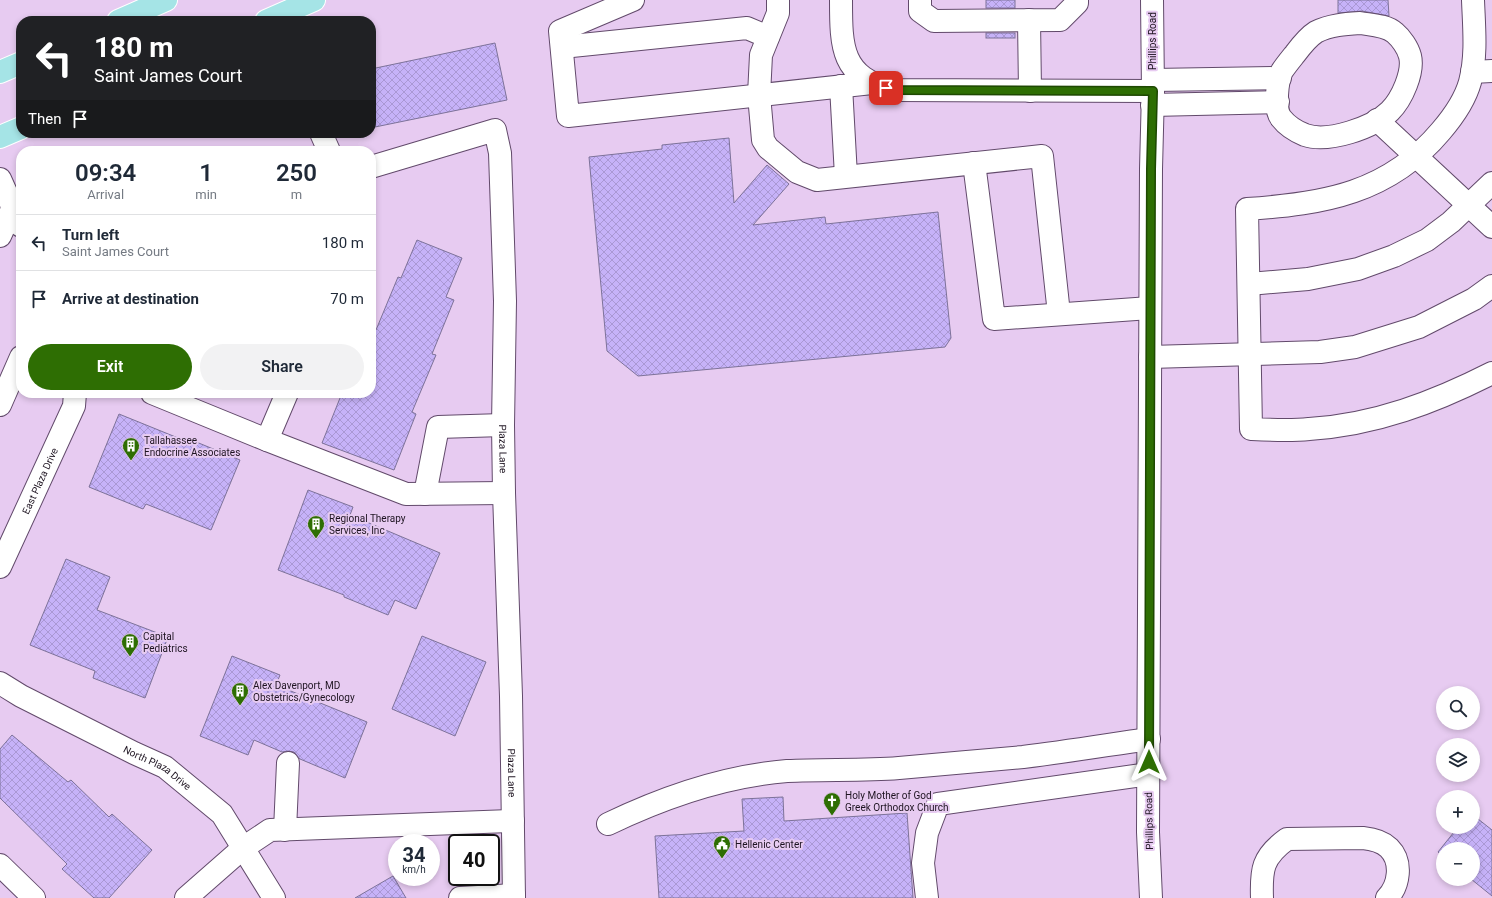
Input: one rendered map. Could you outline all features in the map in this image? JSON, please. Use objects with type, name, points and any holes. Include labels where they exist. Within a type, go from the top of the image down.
[{"type":"main road","points":[[129,16],[166,0]]},
{"type":"main road","points":[[280,16],[314,0]]},
{"type":"main road","points":[[0,72],[16,65]]},
{"type":"main road","points":[[0,138],[16,130]]},
{"type":"street","points":[[633,0],[560,31],[568,116],[872,83]]},
{"type":"street","points":[[778,0],[778,13],[761,55],[759,95],[763,140],[768,148],[797,172],[817,180],[1042,156],[1059,314]]},
{"type":"street","points":[[841,0],[841,32],[844,52],[855,70],[864,79],[878,86],[894,90],[1152,92],[1278,102]]},
{"type":"street","points":[[920,0],[920,10],[934,21],[1060,20],[1077,3],[1077,0]]},
{"type":"street","name":"Phillips Road","points":[[1151,898],[1148,832],[1152,0]]},
{"type":"street","points":[[1473,0],[1475,56],[1482,71],[1468,85],[1454,116],[1433,140],[1401,168],[1376,183],[1350,194],[1317,202],[1247,209],[1251,429],[1309,430],[1346,425],[1385,417],[1460,390],[1492,373]]},
{"type":"street","points":[[1030,20],[1030,91]]},
{"type":"street","points":[[1360,23],[1384,27],[1395,33],[1405,45],[1410,56],[1409,77],[1401,97],[1390,112],[1367,126],[1348,134],[1329,137],[1311,137],[1293,130],[1280,117],[1278,87],[1280,78],[1282,72],[1302,45],[1316,33],[1335,25],[1360,23]]},
{"type":"street","points":[[562,47],[747,28],[768,37]]},
{"type":"street","points":[[1152,92],[1280,78]]},
{"type":"street","points":[[841,86],[846,176]]},
{"type":"street","points":[[1377,120],[1492,228]]},
{"type":"street","name":"Plaza Lane","points":[[376,166],[495,130],[500,153],[505,302],[503,425],[504,493],[511,696],[514,896]]},
{"type":"street","points":[[974,163],[994,319],[1150,308]]},
{"type":"street","points":[[0,179],[16,214]]},
{"type":"street","points":[[1249,284],[1308,279],[1358,269],[1394,256],[1427,240],[1451,222],[1492,183]]},
{"type":"street","points":[[0,236],[16,217]]},
{"type":"street","points":[[1150,357],[1320,352],[1355,347],[1419,327],[1474,299],[1492,286]]},
{"type":"street","points":[[0,405],[16,368]]},
{"type":"street","name":"East Plaza Drive","points":[[0,567],[74,406],[75,398]]},
{"type":"street","points":[[164,398],[406,494],[504,493]]},
{"type":"street","points":[[267,440],[285,398]]},
{"type":"street","points":[[425,494],[438,427],[503,425]]},
{"type":"street","name":"North Plaza Drive","points":[[0,683],[21,696],[165,767],[222,814],[274,898]]},
{"type":"street","points":[[608,824],[673,797],[721,782],[755,775],[787,771],[894,768],[957,763],[1024,756],[1149,739]]},
{"type":"street","points":[[285,830],[288,763]]},
{"type":"street","points":[[927,898],[923,863],[926,833],[938,804],[1149,774]]},
{"type":"street","points":[[186,898],[243,848],[270,830],[513,820]]},
{"type":"street","points":[[1262,898],[1263,869],[1269,856],[1277,846],[1287,839],[1363,838],[1382,843],[1389,848],[1394,855],[1397,865],[1396,884],[1392,892],[1386,898]]},
{"type":"street","points":[[0,865],[34,898]]},
{"type":"street","points":[[460,898],[514,896]]},
{"type":"building","points":[[986,0],[1015,0],[1015,8],[986,8]]},
{"type":"building","points":[[1338,0],[1388,0],[1389,16],[1362,11],[1338,13]]},
{"type":"building","points":[[986,33],[1015,33],[1015,38],[986,38]]},
{"type":"building","points":[[495,43],[507,100],[376,127],[376,68]]},
{"type":"building","points":[[729,138],[734,203],[767,165],[789,184],[753,225],[825,217],[826,224],[938,212],[951,338],[945,347],[638,376],[607,351],[589,157],[662,149],[662,145]]},
{"type":"building","points":[[417,240],[462,258],[446,297],[454,300],[432,354],[436,355],[412,412],[416,414],[394,470],[322,443],[340,398],[376,398],[376,330],[398,277],[401,278]]},
{"type":"building","points":[[119,414],[188,442],[189,439],[240,460],[211,530],[146,504],[143,509],[89,487]]},
{"type":"building","points":[[308,490],[353,507],[350,515],[440,553],[416,609],[395,600],[388,615],[344,597],[344,595],[278,570]]},
{"type":"building","points":[[66,559],[110,577],[97,610],[168,637],[145,698],[93,678],[95,671],[30,645]]},
{"type":"building","points":[[422,636],[486,662],[455,736],[392,709]]},
{"type":"building","points":[[232,656],[280,675],[276,685],[367,722],[345,778],[300,759],[294,752],[282,752],[254,740],[248,755],[200,736]]},
{"type":"building","points":[[12,735],[68,782],[71,780],[109,817],[112,814],[152,850],[109,898],[94,898],[62,869],[67,864],[0,798],[0,749]]},
{"type":"building","points":[[783,797],[784,821],[907,813],[913,898],[659,898],[655,836],[744,831],[742,799]]},
{"type":"building","points":[[1480,821],[1492,830],[1492,896],[1480,886],[1480,842],[1446,842],[1452,834],[1480,834]]},
{"type":"building","points":[[388,879],[388,886],[399,886],[406,898],[355,898]]},
{"type":"place","name":"Tallahassee Endocrine Associates","points":[[131,461]]},
{"type":"place","name":"Regional Therapy Services, Inc","points":[[316,539]]},
{"type":"place","name":"Capital Pediatrics","points":[[130,657]]},
{"type":"place","name":"Alex Davenport, MD Obstetrics/Gynecology","points":[[240,706]]},
{"type":"place","name":"Holy Mother of God Greek Orthodox Church","points":[[832,816]]},
{"type":"place","name":"Hellenic Center","points":[[722,859]]},
{"type":"route","points":[[886,88],[894,90],[1153,91],[1151,169],[1149,762]]}]
